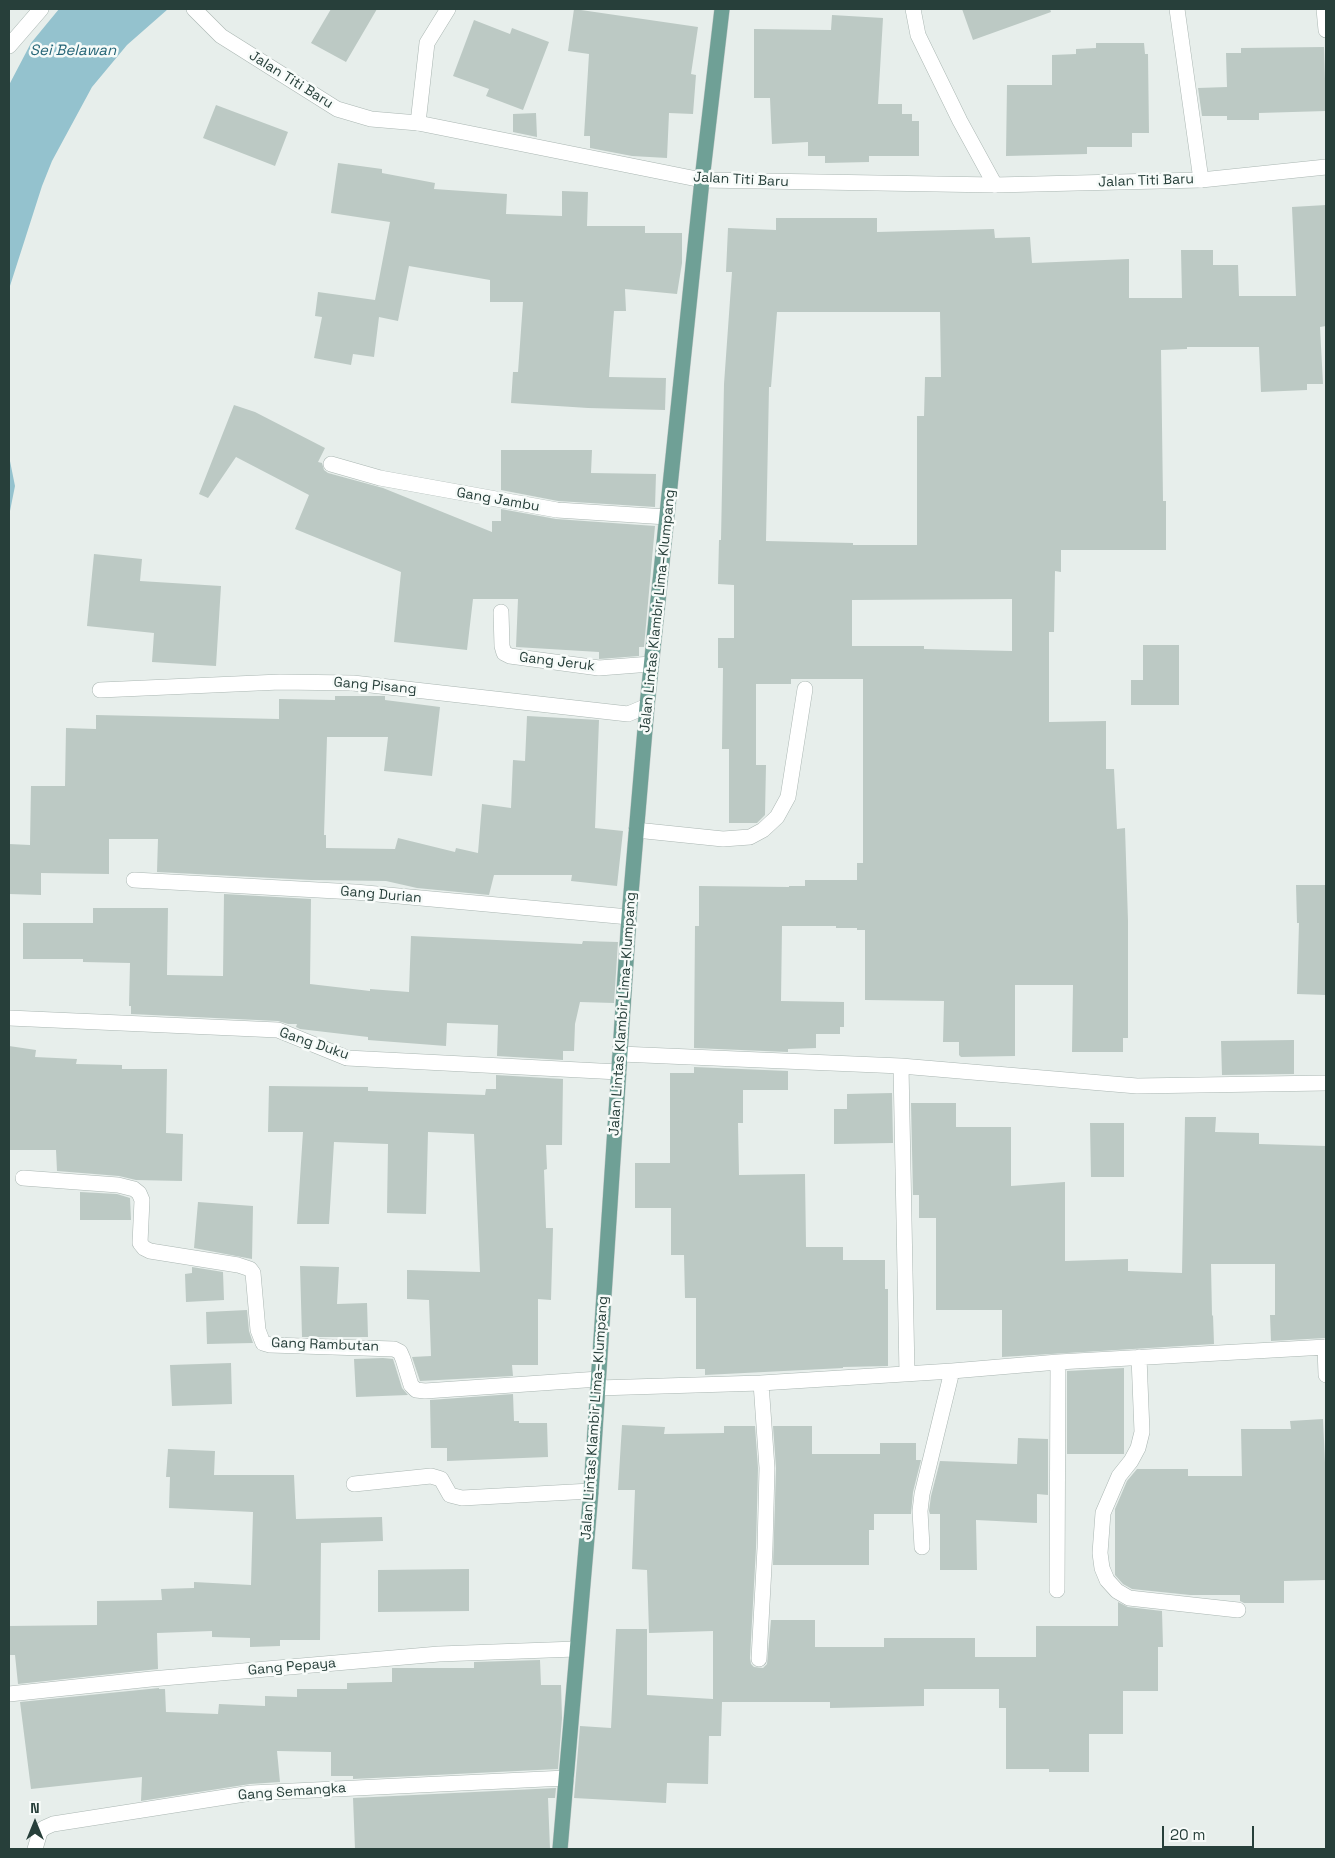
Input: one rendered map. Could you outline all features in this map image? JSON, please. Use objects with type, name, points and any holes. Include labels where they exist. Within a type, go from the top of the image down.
[{"type":"main road","name":"Jalan Lintas Klambir Lima–Klumpang","points":[[560,1849],[599,1384],[636,830],[651,664],[722,9]]},
{"type":"street","points":[[9,46],[40,9]]},
{"type":"street","name":"Jalan Titi Baru","points":[[194,9],[221,36],[337,109],[371,119],[418,123],[702,180],[995,186],[1201,180],[1326,167]]},
{"type":"street","points":[[418,123],[427,42],[448,9]]},
{"type":"street","points":[[913,9],[918,35],[960,121],[995,186]]},
{"type":"street","points":[[1177,9],[1201,180]]},
{"type":"street","points":[[1324,9],[1326,30]]},
{"type":"street","name":"Gang Jambu","points":[[331,464],[380,478],[557,510],[667,517]]},
{"type":"street","name":"Gang Jeruk","points":[[502,612],[502,646],[504,653],[510,656],[600,668],[651,664]]},
{"type":"street","name":"Gang Pisang","points":[[100,690],[280,682],[353,683],[628,714],[647,706]]},
{"type":"street","points":[[636,830],[723,838],[750,836],[763,830],[777,817],[788,797],[805,689]]},
{"type":"street","name":"Gang Durian","points":[[134,880],[355,892],[629,917]]},
{"type":"street","name":"Gang Duku","points":[[9,1018],[278,1030],[347,1058],[620,1072]]},
{"type":"street","points":[[620,1054],[901,1066],[1136,1086],[1326,1083]]},
{"type":"street","points":[[901,1066],[907,1374]]},
{"type":"street","name":"Gang Rambutan","points":[[23,1178],[118,1185],[134,1189],[139,1193],[142,1200],[140,1244],[144,1248],[150,1251],[238,1265],[253,1272],[258,1330],[264,1342],[270,1345],[394,1349],[400,1352],[411,1385],[416,1390],[599,1384]]},
{"type":"street","points":[[599,1384],[761,1383],[952,1371],[1058,1362],[1326,1347],[1326,1375]]},
{"type":"street","points":[[1139,1357],[1142,1432],[1138,1448],[1131,1462],[1119,1476],[1103,1512],[1100,1553],[1102,1568],[1107,1580],[1116,1591],[1129,1598],[1238,1610]]},
{"type":"street","points":[[1057,1590],[1058,1362]]},
{"type":"street","points":[[922,1547],[920,1510],[924,1485],[939,1431],[952,1371]]},
{"type":"street","points":[[759,1659],[767,1468],[761,1383]]},
{"type":"street","points":[[354,1484],[431,1476],[441,1479],[450,1495],[462,1498],[591,1491]]},
{"type":"street","name":"Gang Pepaya","points":[[9,1694],[151,1679],[439,1654],[576,1649]]},
{"type":"street","name":"Gang Semangka","points":[[35,1849],[40,1832],[53,1824],[251,1793],[566,1778]]},
{"type":"water","name":"Sei Belawan","points":[[59,9],[168,9],[127,45],[92,87],[52,161],[42,186],[9,289],[9,85],[31,43]]},
{"type":"water","points":[[9,456],[15,486],[9,516]]},
{"type":"building","points":[[331,9],[377,9],[346,62],[311,43]]},
{"type":"building","points":[[574,9],[698,27],[691,74],[696,75],[693,114],[669,113],[667,158],[632,156],[590,148],[590,136],[584,136],[589,54],[568,51]]},
{"type":"building","points":[[962,9],[1050,9],[1051,12],[973,40]]},
{"type":"building","points":[[832,15],[883,18],[878,104],[902,104],[902,114],[912,114],[912,121],[919,121],[919,156],[869,156],[869,162],[825,163],[825,156],[808,156],[808,142],[772,144],[770,98],[754,98],[754,29],[831,30]]},
{"type":"building","points":[[474,20],[510,34],[512,28],[549,42],[523,110],[486,96],[489,89],[453,76]]},
{"type":"building","points":[[1096,43],[1144,43],[1145,54],[1148,54],[1149,133],[1132,133],[1132,147],[1087,147],[1087,154],[1006,156],[1007,85],[1052,85],[1052,55],[1076,54],[1076,49],[1096,48]]},
{"type":"building","points":[[1324,47],[1326,111],[1259,113],[1259,120],[1227,120],[1227,116],[1202,116],[1198,88],[1227,87],[1226,53],[1241,53],[1241,48]]},
{"type":"building","points":[[216,105],[288,132],[275,166],[203,138]]},
{"type":"building","points":[[536,113],[537,137],[513,132],[513,114]]},
{"type":"building","points":[[338,163],[382,169],[382,173],[435,183],[434,189],[507,194],[506,214],[562,216],[562,191],[588,192],[587,226],[645,226],[645,233],[682,233],[682,263],[677,294],[625,289],[626,311],[614,311],[609,377],[666,378],[665,410],[511,403],[513,372],[518,372],[523,302],[490,302],[490,280],[409,266],[398,321],[379,317],[374,357],[353,354],[351,365],[314,358],[322,317],[315,316],[318,292],[375,300],[390,222],[331,213]]},
{"type":"building","points":[[1326,205],[1326,326],[1320,327],[1323,384],[1307,384],[1307,390],[1261,392],[1259,347],[1187,347],[1187,349],[1161,350],[1163,501],[1166,501],[1166,550],[1061,550],[1061,572],[1055,571],[1054,632],[1049,632],[1049,722],[1106,721],[1106,769],[1114,769],[1117,829],[1125,828],[1128,921],[1128,1038],[1123,1038],[1123,1052],[1072,1052],[1073,985],[1015,985],[1015,1056],[961,1057],[959,1055],[959,1042],[943,1042],[944,1001],[865,1000],[865,930],[836,928],[836,926],[782,926],[781,1001],[844,1002],[844,1027],[840,1027],[840,1034],[816,1034],[816,1048],[788,1049],[788,1052],[694,1048],[695,926],[699,926],[699,886],[789,887],[805,886],[805,880],[857,880],[857,863],[863,863],[863,679],[791,679],[791,684],[756,684],[756,765],[766,765],[765,815],[757,823],[729,823],[729,749],[722,749],[723,668],[718,668],[718,638],[734,638],[734,585],[718,584],[719,540],[721,540],[724,384],[732,272],[726,272],[728,228],[776,230],[776,218],[877,218],[877,232],[994,229],[995,238],[1030,237],[1032,263],[1129,259],[1129,298],[1182,298],[1181,250],[1213,250],[1213,265],[1238,265],[1239,296],[1296,296],[1292,207]],"holes":[[[777,312],[940,312],[941,377],[925,377],[924,416],[917,416],[917,545],[853,545],[853,543],[766,541],[769,387],[771,387]],[[1012,599],[1012,651],[924,649],[924,646],[852,646],[852,600]]]},
{"type":"building","points":[[234,405],[255,412],[325,448],[318,462],[322,463],[324,470],[328,473],[383,488],[492,532],[492,521],[501,521],[501,509],[556,519],[655,526],[644,647],[639,647],[639,656],[599,659],[599,652],[516,647],[518,599],[473,599],[467,650],[394,642],[401,572],[295,529],[309,495],[236,457],[208,498],[199,494]]},
{"type":"building","points":[[501,450],[592,450],[591,473],[656,474],[655,507],[558,501],[501,490]]},
{"type":"building","points":[[94,554],[142,559],[140,581],[221,586],[216,666],[152,662],[154,633],[87,626]]},
{"type":"building","points":[[1143,645],[1179,645],[1179,705],[1131,705],[1131,680],[1143,680]]},
{"type":"building","points":[[335,696],[385,696],[385,700],[440,707],[432,776],[384,771],[388,737],[327,737],[324,835],[326,835],[326,848],[395,849],[398,838],[455,852],[456,848],[478,853],[482,804],[511,808],[513,760],[525,761],[527,716],[599,720],[595,828],[623,831],[617,886],[571,881],[572,875],[494,875],[489,895],[417,888],[386,881],[311,880],[157,872],[158,839],[109,839],[109,874],[41,873],[41,895],[9,894],[9,844],[30,845],[31,786],[65,786],[66,728],[96,729],[96,715],[279,719],[279,699],[335,700]]},
{"type":"building","points":[[1296,885],[1326,885],[1326,995],[1297,994],[1299,923],[1297,923]]},
{"type":"building","points":[[224,894],[311,899],[310,984],[370,991],[370,989],[409,992],[411,936],[582,944],[583,941],[618,942],[614,1003],[580,1002],[575,1024],[574,1051],[563,1051],[563,1060],[497,1056],[498,1025],[447,1023],[446,1046],[368,1040],[368,1037],[300,1029],[296,1027],[297,1024],[278,1021],[131,1014],[131,1006],[129,1006],[130,963],[83,962],[83,959],[23,959],[23,923],[93,923],[93,908],[168,908],[167,975],[223,976]]},
{"type":"building","points":[[1294,1040],[1294,1074],[1222,1075],[1221,1041]]},
{"type":"building","points":[[9,1046],[36,1050],[35,1057],[77,1059],[76,1064],[122,1065],[122,1069],[167,1069],[166,1133],[183,1134],[182,1181],[136,1180],[119,1176],[57,1171],[56,1150],[9,1150]]},
{"type":"building","points":[[694,1067],[788,1071],[788,1090],[743,1090],[743,1123],[738,1123],[739,1175],[805,1174],[806,1247],[843,1247],[843,1260],[885,1260],[885,1289],[888,1289],[888,1366],[705,1375],[705,1369],[696,1369],[696,1298],[685,1298],[684,1255],[671,1255],[671,1208],[635,1208],[635,1163],[670,1163],[670,1073],[694,1073]]},
{"type":"building","points":[[496,1075],[563,1079],[562,1145],[546,1145],[547,1169],[544,1170],[546,1228],[553,1228],[551,1300],[538,1299],[538,1365],[512,1365],[513,1376],[420,1381],[412,1357],[431,1356],[429,1300],[407,1299],[407,1270],[480,1272],[474,1134],[428,1132],[426,1214],[387,1213],[388,1144],[334,1142],[329,1224],[297,1224],[303,1132],[268,1132],[269,1086],[368,1087],[368,1091],[485,1095],[486,1089],[496,1089]]},
{"type":"building","points":[[892,1093],[893,1143],[834,1144],[834,1109],[847,1109],[847,1094]]},
{"type":"building","points":[[911,1103],[956,1103],[956,1127],[1011,1127],[1011,1186],[1065,1182],[1065,1261],[1128,1259],[1128,1271],[1182,1273],[1185,1117],[1216,1117],[1215,1132],[1259,1133],[1259,1144],[1326,1146],[1326,1338],[1271,1341],[1270,1315],[1275,1315],[1275,1264],[1211,1264],[1214,1344],[1002,1357],[1002,1310],[936,1310],[936,1218],[919,1218],[919,1195],[913,1195]]},
{"type":"building","points":[[1090,1123],[1124,1123],[1124,1177],[1091,1177]]},
{"type":"building","points":[[80,1192],[117,1194],[130,1198],[131,1220],[80,1220]]},
{"type":"building","points":[[198,1202],[253,1206],[252,1259],[194,1248]]},
{"type":"building","points":[[300,1266],[339,1267],[337,1304],[367,1303],[368,1337],[302,1337]]},
{"type":"building","points":[[192,1267],[223,1272],[224,1300],[186,1302],[185,1274],[192,1273]]},
{"type":"building","points":[[247,1310],[249,1331],[253,1343],[207,1344],[206,1312]]},
{"type":"building","points":[[354,1359],[393,1359],[402,1388],[408,1395],[356,1397]]},
{"type":"building","points":[[231,1363],[232,1404],[172,1406],[170,1365]]},
{"type":"building","points":[[1124,1368],[1124,1454],[1067,1454],[1067,1371]]},
{"type":"building","points":[[513,1394],[514,1421],[519,1421],[519,1423],[547,1423],[548,1457],[447,1461],[447,1448],[431,1448],[430,1400]]},
{"type":"building","points":[[1323,1419],[1326,1484],[1326,1580],[1284,1581],[1284,1603],[1244,1603],[1240,1601],[1240,1595],[1190,1595],[1132,1589],[1123,1584],[1115,1575],[1115,1509],[1127,1481],[1137,1469],[1188,1469],[1188,1476],[1242,1476],[1241,1429],[1291,1429],[1290,1421]]},
{"type":"building","points":[[622,1425],[665,1427],[664,1434],[724,1433],[724,1426],[755,1426],[758,1468],[750,1658],[751,1664],[754,1667],[763,1668],[767,1664],[771,1620],[815,1620],[815,1647],[884,1647],[884,1638],[975,1638],[975,1657],[1036,1657],[1036,1626],[1118,1626],[1118,1602],[1128,1607],[1162,1611],[1163,1647],[1158,1647],[1158,1691],[1123,1691],[1123,1734],[1089,1734],[1089,1772],[1049,1772],[1049,1769],[1006,1769],[1006,1708],[999,1708],[999,1689],[924,1689],[924,1706],[830,1708],[830,1702],[722,1702],[721,1736],[709,1736],[708,1784],[667,1783],[666,1803],[574,1798],[580,1726],[611,1728],[616,1629],[647,1629],[647,1695],[713,1699],[713,1631],[649,1633],[647,1570],[632,1569],[635,1490],[618,1490]]},
{"type":"building","points":[[773,1426],[812,1426],[812,1454],[880,1454],[880,1443],[916,1443],[916,1460],[921,1460],[913,1492],[911,1514],[874,1514],[874,1530],[869,1530],[869,1565],[773,1565],[776,1468]]},
{"type":"building","points":[[1018,1438],[1048,1439],[1048,1495],[1037,1494],[1037,1523],[976,1520],[977,1570],[940,1570],[940,1514],[930,1514],[929,1511],[940,1461],[1017,1464]]},
{"type":"building","points":[[168,1449],[215,1451],[214,1475],[294,1475],[296,1519],[382,1517],[383,1541],[321,1543],[320,1640],[280,1640],[280,1646],[250,1647],[250,1638],[212,1637],[212,1631],[157,1633],[158,1669],[18,1684],[15,1655],[9,1655],[9,1626],[97,1625],[97,1601],[162,1600],[161,1589],[194,1588],[194,1582],[251,1585],[253,1512],[169,1508],[170,1477],[166,1477]]},
{"type":"building","points":[[469,1569],[469,1611],[378,1612],[378,1570]]},
{"type":"building","points":[[540,1660],[541,1685],[561,1685],[562,1718],[558,1769],[353,1779],[353,1776],[331,1776],[331,1752],[277,1751],[280,1782],[250,1784],[141,1801],[142,1777],[31,1789],[20,1702],[159,1688],[165,1689],[166,1712],[218,1714],[219,1704],[265,1706],[265,1696],[297,1697],[297,1689],[347,1689],[347,1683],[392,1682],[392,1668],[474,1668],[474,1662]]},
{"type":"building","points":[[556,1788],[555,1798],[548,1798],[550,1849],[355,1849],[353,1798]]}]
